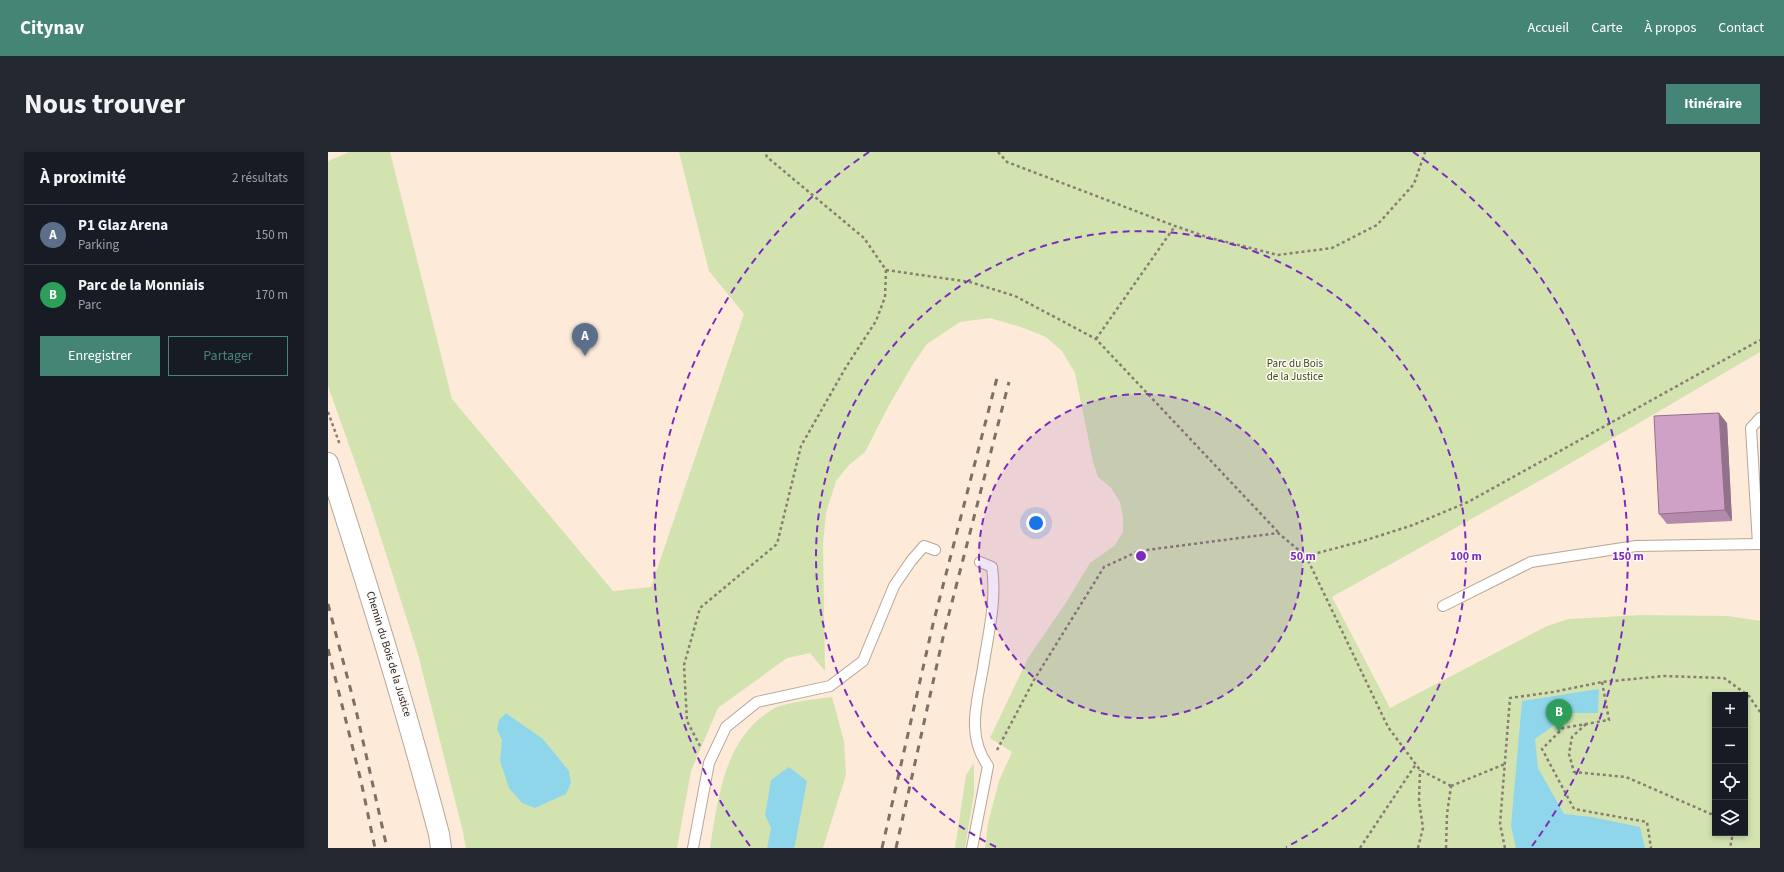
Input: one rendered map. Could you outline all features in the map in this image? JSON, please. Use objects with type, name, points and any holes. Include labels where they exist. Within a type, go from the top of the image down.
[{"type":"street","name":"Chemin du Bois de la Justice","points":[[328,463],[357,550],[412,730],[439,834],[441,848]]},
{"type":"lane","points":[[1442,606],[1531,562],[1636,546],[1759,544],[1751,428],[1760,418]]},
{"type":"lane","points":[[693,848],[709,763],[726,727],[757,702],[830,686],[863,661],[894,586],[911,561],[924,546],[935,550]]},
{"type":"lane","points":[[972,848],[988,766],[980,755],[976,737],[974,715],[991,615],[994,583],[992,567],[980,562]]},
{"type":"path","points":[[709,763],[687,721],[684,665],[700,608],[777,544],[801,446],[846,367],[876,321],[885,297],[886,270],[864,238],[767,157],[765,152]]},
{"type":"path","points":[[998,152],[1007,162],[1175,226],[1207,237],[1278,255],[1332,248],[1377,225],[1414,184],[1425,152]]},
{"type":"path","points":[[1096,339],[1175,226]]},
{"type":"path","points":[[886,270],[970,282],[1015,296],[1096,339],[1278,532],[1306,556],[1388,728],[1420,770],[1451,786],[1505,764]]},
{"type":"path","points":[[1306,556],[1363,541],[1413,525],[1468,502],[1760,340]]},
{"type":"path","points":[[988,766],[1034,680],[1104,567],[1138,551],[1278,532]]},
{"type":"path","points":[[1505,848],[1500,824],[1510,698],[1553,692],[1602,682],[1664,676],[1724,678],[1749,696],[1760,712]]},
{"type":"path","points":[[1602,682],[1609,720],[1563,728],[1542,749],[1574,809],[1646,822],[1651,848]]},
{"type":"path","points":[[1586,724],[1572,737],[1569,754],[1574,772],[1626,777],[1712,815]]},
{"type":"path","points":[[1360,848],[1416,764]]},
{"type":"path","points":[[1418,848],[1423,828],[1419,801],[1420,770]]},
{"type":"path","points":[[1446,848],[1447,814],[1451,786]]},
{"type":"path","points":[[1730,836],[1732,838],[1730,848]]},
{"type":"green space","name":"Parc du Bois de la Justice","points":[[349,152],[390,152],[452,399],[613,591],[651,587],[744,314],[709,271],[679,152],[1760,152],[1760,352],[1557,471],[1332,597],[1390,708],[1547,626],[1569,619],[1641,615],[1728,616],[1760,621],[1760,848],[985,848],[988,823],[999,781],[1012,752],[990,738],[1028,658],[1065,604],[1090,563],[1114,546],[1123,532],[1123,517],[1120,502],[1111,488],[1098,477],[1093,462],[1075,373],[1062,351],[1046,337],[1021,327],[990,318],[960,322],[927,344],[913,364],[888,407],[865,452],[849,465],[836,481],[826,513],[823,545],[825,671],[810,653],[787,658],[718,708],[691,771],[677,848],[466,848],[418,654],[371,507],[328,386],[328,161]]},
{"type":"green space","points":[[832,697],[844,741],[846,775],[823,848],[710,848],[716,809],[726,771],[744,736],[757,721],[773,709],[793,703]]},
{"type":"green space","points":[[974,763],[974,794],[965,848],[955,848],[966,775]]},
{"type":"water","points":[[1599,689],[1598,713],[1572,713],[1535,739],[1538,768],[1564,814],[1592,817],[1640,827],[1645,848],[1516,848],[1511,826],[1522,701]]},
{"type":"water","points":[[506,713],[543,739],[569,771],[571,783],[566,794],[535,808],[522,803],[509,788],[500,761],[502,740],[497,729],[499,720]]},
{"type":"water","points":[[789,767],[807,781],[795,845],[793,848],[767,848],[771,828],[765,815],[771,780]]},
{"type":"building","points":[[1719,413],[1725,510],[1659,514],[1654,416]]},
{"type":"railway","points":[[882,848],[933,624],[997,378]]},
{"type":"railway","points":[[896,848],[944,633],[1009,382]]},
{"type":"railway","points":[[328,604],[356,710],[387,848]]},
{"type":"railway","points":[[328,649],[361,781],[375,848]]},
{"type":"place","name":"P1 Glaz Arena","points":[[585,356]]},
{"type":"place","name":"Parc de la Monniais","points":[[1559,732]]}]
